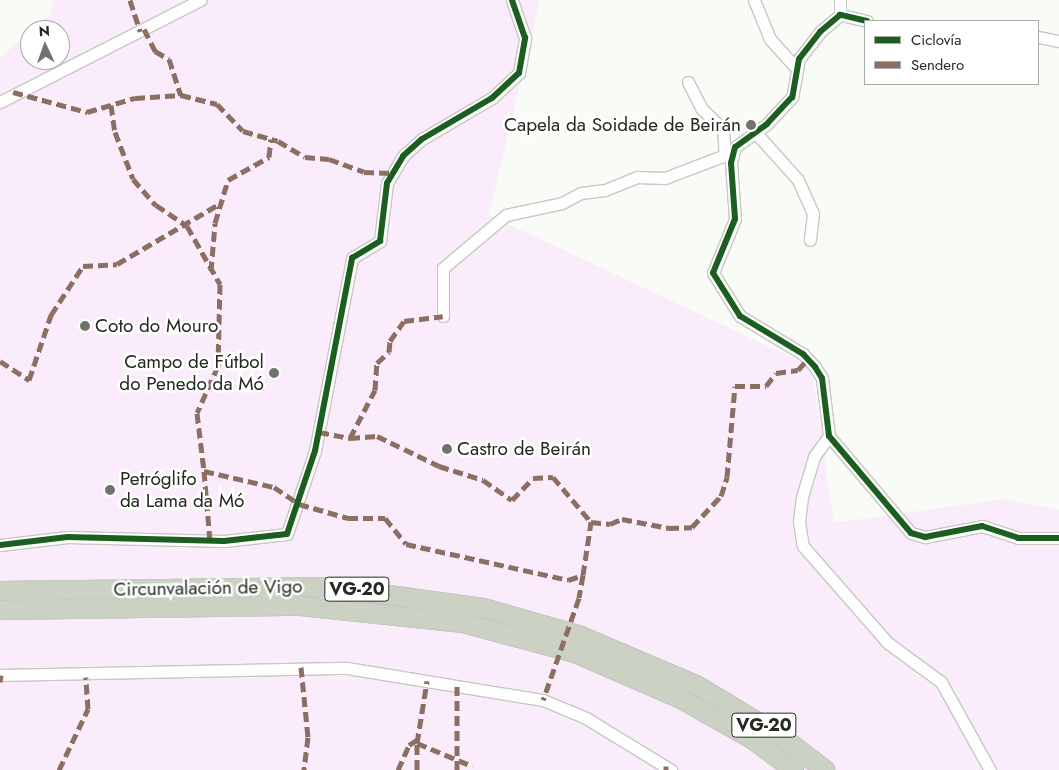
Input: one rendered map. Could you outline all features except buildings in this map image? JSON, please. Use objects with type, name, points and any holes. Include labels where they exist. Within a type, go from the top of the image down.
[{"type":"highway","name":"Circunvalación de Vigo","points":[[0,591],[332,587],[483,608],[581,636],[698,686],[781,736],[825,770]]},
{"type":"highway","name":"Circunvalación de Vigo","points":[[0,610],[301,606],[463,623],[575,654],[679,698],[752,739],[794,770]]},
{"type":"street","points":[[1,99],[200,0]]},
{"type":"street","points":[[0,545],[68,537],[224,541],[287,534],[319,432],[352,258],[380,241],[387,183],[404,156],[422,139],[492,98],[518,73],[525,38],[512,0]]},
{"type":"street","points":[[754,0],[770,39],[797,69]]},
{"type":"street","points":[[443,316],[443,268],[506,215],[562,203],[581,193],[606,190],[636,177],[665,178],[729,154],[792,97],[797,69],[820,32],[840,15],[840,0]]},
{"type":"street","points":[[840,15],[864,20]]},
{"type":"street","points":[[1039,37],[1059,41]]},
{"type":"street","points":[[688,82],[702,110],[722,129],[729,154],[735,219],[713,273],[740,316],[803,354],[815,367],[822,378],[828,436],[905,528],[918,537],[982,526],[1018,538],[1059,538]]},
{"type":"street","points":[[755,132],[798,180],[813,214],[810,240]]},
{"type":"street","points":[[828,436],[814,457],[802,497],[799,535],[803,546],[888,643],[941,682],[990,770]]},
{"type":"street","points":[[0,675],[347,668],[544,700],[586,718],[671,770]]},
{"type":"shaded area","points":[[52,0],[540,0],[489,215],[812,367],[834,523],[1004,499],[1059,510],[1059,770],[0,770],[0,58],[20,41],[20,70],[70,70],[70,20],[44,20],[51,14]]},
{"type":"marked path","points":[[130,0],[140,31]]},
{"type":"marked path","points":[[144,29],[155,51],[169,59],[181,95],[217,104],[243,131],[278,141],[305,157],[329,159],[364,172],[391,173]]},
{"type":"marked path","points":[[13,92],[87,112],[135,98],[181,95]]},
{"type":"marked path","points":[[111,105],[115,132],[133,179],[156,205],[187,226],[220,284],[218,366],[197,413],[204,471],[274,487],[299,504],[348,518],[385,518],[406,544],[568,580],[583,575],[579,598],[543,700]]},
{"type":"marked path","points":[[211,271],[215,223],[228,180],[269,157],[271,139]]},
{"type":"marked path","points":[[0,361],[29,380],[51,315],[83,266],[117,264],[221,203]]},
{"type":"marked path","points":[[319,432],[350,438],[375,390],[377,363],[389,352],[390,341],[404,321],[443,316]]},
{"type":"marked path","points":[[350,438],[377,436],[439,466],[483,480],[512,500],[533,478],[553,477],[591,522],[610,524],[622,519],[669,528],[692,527],[721,496],[727,477],[735,386],[766,386],[776,373],[798,370],[808,359]]},
{"type":"marked path","points":[[204,471],[210,541]]},
{"type":"marked path","points":[[583,575],[591,522]]},
{"type":"marked path","points":[[301,667],[308,737],[304,770]]},
{"type":"marked path","points":[[0,682],[1,675]]},
{"type":"marked path","points":[[59,770],[88,709],[86,677]]},
{"type":"marked path","points":[[417,770],[417,743],[427,681]]},
{"type":"marked path","points":[[457,686],[457,770]]},
{"type":"marked path","points":[[398,770],[409,745],[417,740]]},
{"type":"marked path","points":[[417,743],[472,766]]},
{"type":"cycle path","points":[[0,545],[68,537],[224,541],[287,534],[315,451],[352,258],[380,241],[387,183],[403,156],[422,139],[492,98],[519,73],[525,38],[512,0]]},
{"type":"cycle path","points":[[864,20],[840,15],[820,32],[799,59],[792,97],[767,124],[735,147],[731,163],[735,219],[713,273],[740,316],[803,354],[815,367],[822,378],[829,436],[911,533],[925,537],[982,526],[1018,538],[1059,538]]},
{"type":"place","name":"Capela da Soidade de Beirán","points":[[751,125]]},
{"type":"place","name":"Coto do Mouro","points":[[85,326]]},
{"type":"place","name":"Campo de Fútbol do Penedo da Mó","points":[[274,373]]},
{"type":"place","name":"Castro de Beirán","points":[[447,449]]},
{"type":"place","name":"Petróglifo da Lama da Mó","points":[[110,490]]}]
